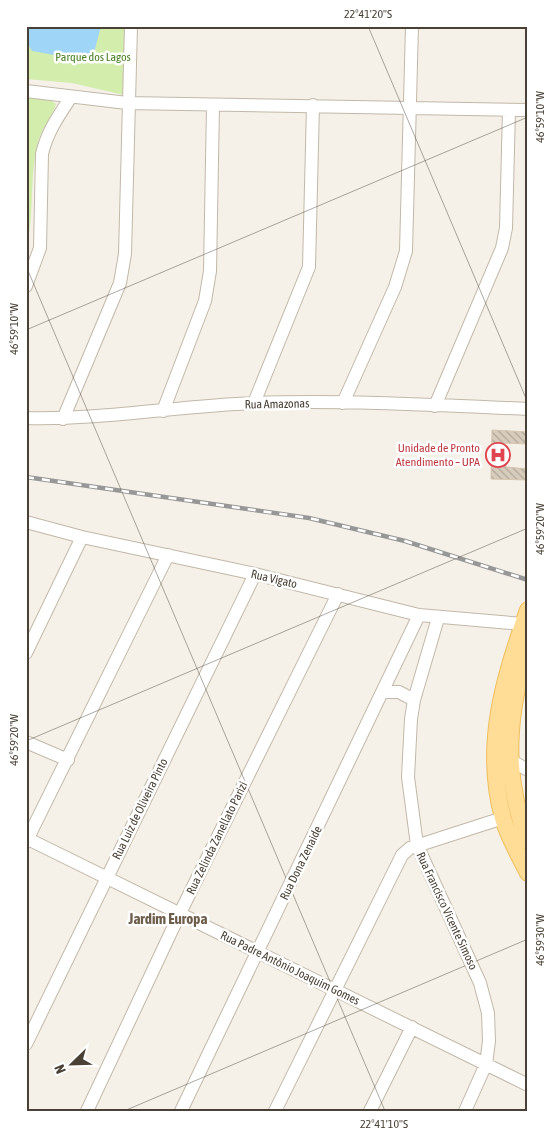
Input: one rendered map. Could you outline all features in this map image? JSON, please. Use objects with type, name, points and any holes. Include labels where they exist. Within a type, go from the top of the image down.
[{"type":"main road","points":[[524,848],[503,818],[496,780],[494,744],[498,706],[525,617]]},
{"type":"main road","points":[[528,647],[522,689],[509,736],[514,794],[528,873]]},
{"type":"street","points":[[63,419],[120,283],[125,254],[131,26]]},
{"type":"street","points":[[343,403],[395,287],[406,251],[412,26]]},
{"type":"street","points":[[26,90],[128,103],[213,106],[313,105],[528,110]]},
{"type":"street","points":[[26,286],[40,248],[42,154],[50,128],[71,97]]},
{"type":"street","points":[[254,403],[309,267],[313,105]]},
{"type":"street","points":[[163,410],[205,301],[210,271],[213,106]]},
{"type":"street","points":[[435,406],[502,248],[506,228],[509,110]]},
{"type":"street","name":"Rua Amazonas","points":[[26,418],[63,419],[254,403],[343,403],[528,409]]},
{"type":"street","name":"Rua Vigato","points":[[26,522],[82,537],[255,574],[420,615],[438,618],[525,617]]},
{"type":"street","points":[[26,653],[82,537]]},
{"type":"street","points":[[27,839],[168,556]]},
{"type":"street","name":"Rua Luiz de Oliveira Pinto","points":[[26,1044],[255,574]]},
{"type":"street","name":"Rua Zelinda Zanellato Parizi","points":[[87,1111],[180,913],[338,594]]},
{"type":"street","name":"Rua Dona Zenaide","points":[[181,1111],[420,615]]},
{"type":"street","name":"Rua Francisco Vicente Simoso","points":[[438,618],[414,700],[411,719],[408,778],[417,846],[480,983],[490,1028],[486,1064],[465,1111]]},
{"type":"street","points":[[384,692],[399,692],[414,700]]},
{"type":"street","points":[[26,742],[68,760]]},
{"type":"street","points":[[510,760],[528,770]]},
{"type":"street","points":[[275,1111],[402,855],[417,846],[503,818]]},
{"type":"street","name":"Rua Padre Antônio Joaquim Gomes","points":[[27,839],[528,1085]]},
{"type":"street","points":[[370,1111],[412,1028]]},
{"type":"green space","name":"Parque dos Lagos","points":[[26,26],[127,26],[124,95],[72,83],[26,79]]},
{"type":"green space","name":"Parque dos Lagos","points":[[26,97],[50,100],[56,104],[44,127],[35,155],[29,237],[26,250]]},
{"type":"water","points":[[26,26],[101,26],[94,53],[82,60],[32,51],[26,41]]},
{"type":"building","name":"Unidade de Pronto Atendimento – UPA","points":[[492,430],[528,432],[528,444],[505,443],[506,467],[528,469],[528,480],[491,479]]},
{"type":"railway","points":[[26,477],[309,518],[405,541],[528,580]]},
{"type":"place","name":"Unidade de Pronto Atendimento – UPA","points":[[498,455]]},
{"type":"district","name":"Jardim Europa","points":[[168,919]]}]
